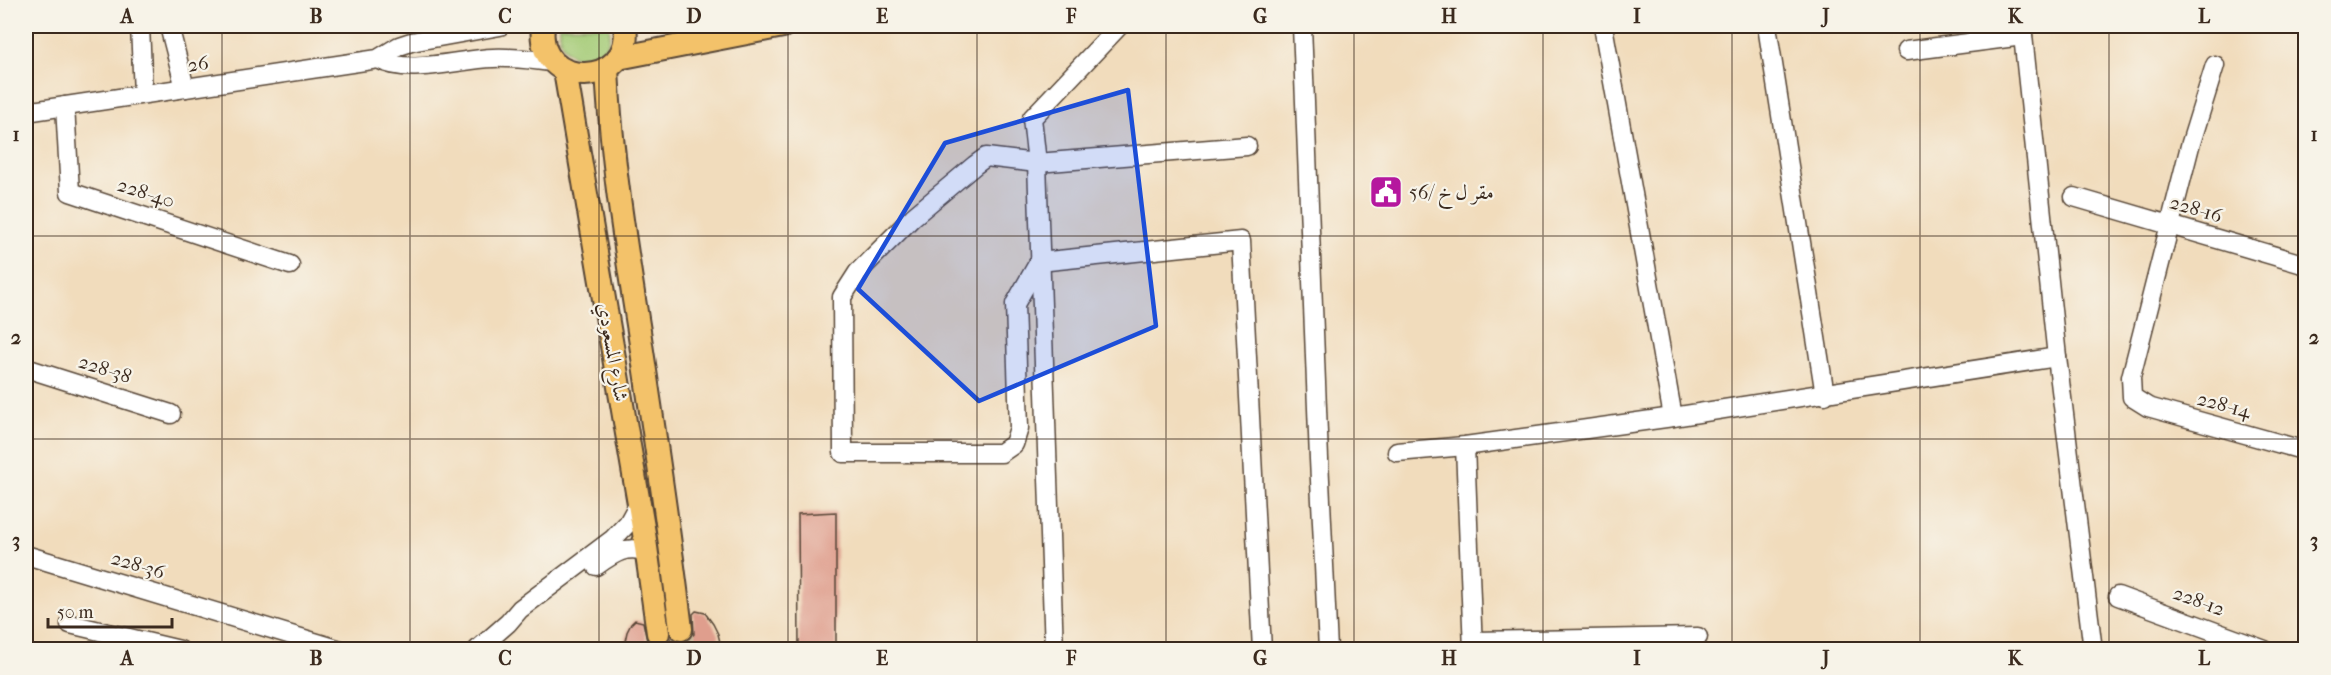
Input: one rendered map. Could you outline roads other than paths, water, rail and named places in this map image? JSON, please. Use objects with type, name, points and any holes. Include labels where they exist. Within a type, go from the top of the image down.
[{"type":"main road","name":"شارع المسعودي","points":[[543,26],[542,36],[545,50],[559,67],[639,503],[658,633]]},
{"type":"main road","name":"شارع المسعودي","points":[[625,26],[624,46],[612,63],[618,201],[669,528],[681,629]]},
{"type":"main road","points":[[559,67],[579,75],[594,74],[612,63],[783,26]]},
{"type":"street","points":[[140,26],[143,94]]},
{"type":"street","points":[[169,26],[185,88]]},
{"type":"street","points":[[378,58],[411,42],[500,26]]},
{"type":"street","points":[[1054,650],[1037,163],[1032,118],[1119,26]]},
{"type":"street","points":[[1302,26],[1318,459],[1328,650]]},
{"type":"street","points":[[1603,26],[1673,417]]},
{"type":"street","points":[[1767,26],[1825,395]]},
{"type":"street","points":[[1906,51],[2023,31],[2057,357],[2093,650]]},
{"type":"street","points":[[378,58],[394,66],[493,58],[559,67]]},
{"type":"street","name":"26","points":[[26,111],[378,58]]},
{"type":"street","points":[[2171,225],[2190,146],[2215,65]]},
{"type":"street","name":"228-40","points":[[65,106],[70,192],[290,265]]},
{"type":"street","points":[[1039,262],[1015,304],[1019,428],[1014,444],[1001,453],[843,453],[842,297],[858,272],[933,199],[986,157],[1037,163],[1247,146]]},
{"type":"street","name":"228-16","points":[[2074,197],[2306,265]]},
{"type":"street","name":"228-14","points":[[2171,225],[2131,377],[2132,397],[2148,407],[2306,451]]},
{"type":"street","points":[[1039,262],[1241,241],[1262,650]]},
{"type":"street","points":[[1397,452],[1465,446],[1673,417],[2057,357]]},
{"type":"street","name":"228-38","points":[[26,368],[171,414]]},
{"type":"street","points":[[1465,446],[1473,645],[1698,637]]},
{"type":"street","points":[[477,650],[508,623],[520,609],[621,531],[639,503]]},
{"type":"street","points":[[508,623],[525,618],[613,553],[626,549],[647,552]]},
{"type":"street","name":"228-36","points":[[26,555],[341,650]]},
{"type":"street","name":"228-12","points":[[2118,596],[2265,650]]},
{"type":"street","points":[[70,624],[180,650]]},
{"type":"tunnel","points":[[681,629],[684,650]]},
{"type":"tunnel","points":[[658,633],[660,650]]},
{"type":"place","name":"مقر ل خ /56","points":[[1386,192]]}]
